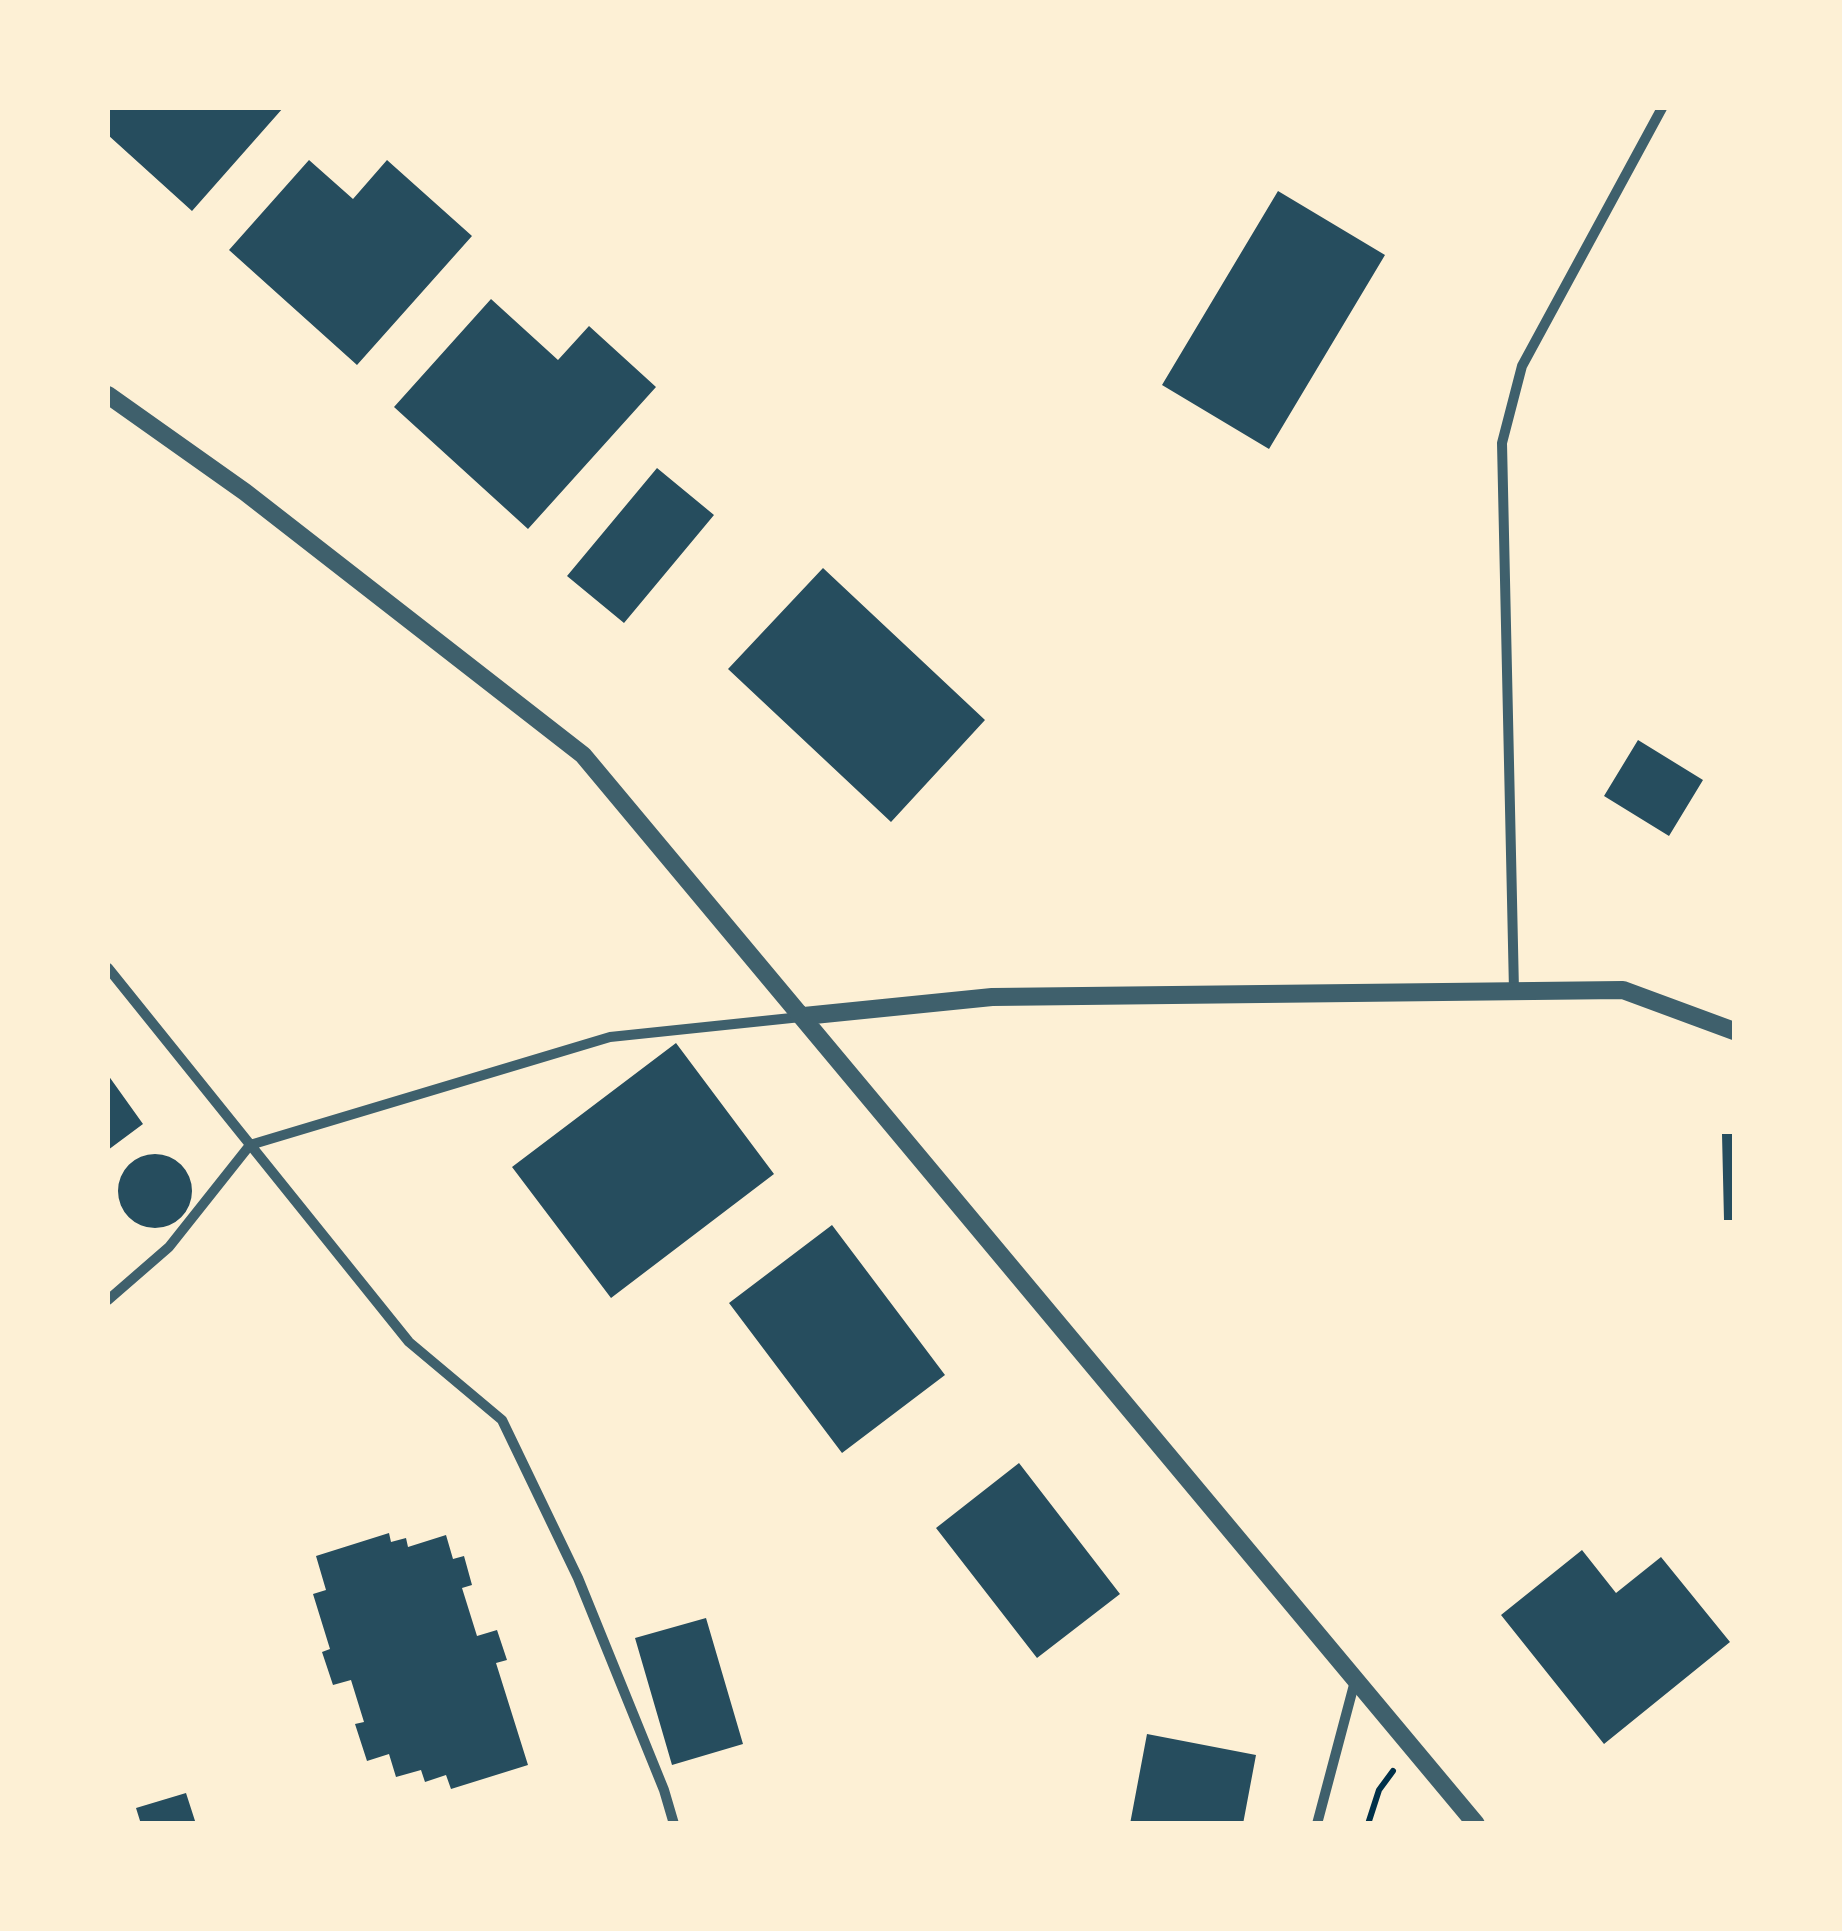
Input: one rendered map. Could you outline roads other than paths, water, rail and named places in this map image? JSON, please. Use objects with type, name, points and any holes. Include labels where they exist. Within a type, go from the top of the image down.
[{"type":"street","points":[[1514,991],[1502,443],[1522,366],[1662,108]]},
{"type":"street","points":[[108,395],[245,492],[583,756],[1476,1824]]},
{"type":"street","points":[[108,968],[409,1342],[502,1420],[578,1578],[674,1824]]},
{"type":"street","points":[[108,1300],[168,1248],[250,1145],[610,1037],[992,997],[1623,990],[1734,1031]]},
{"type":"street","points":[[1317,1824],[1355,1680]]}]
